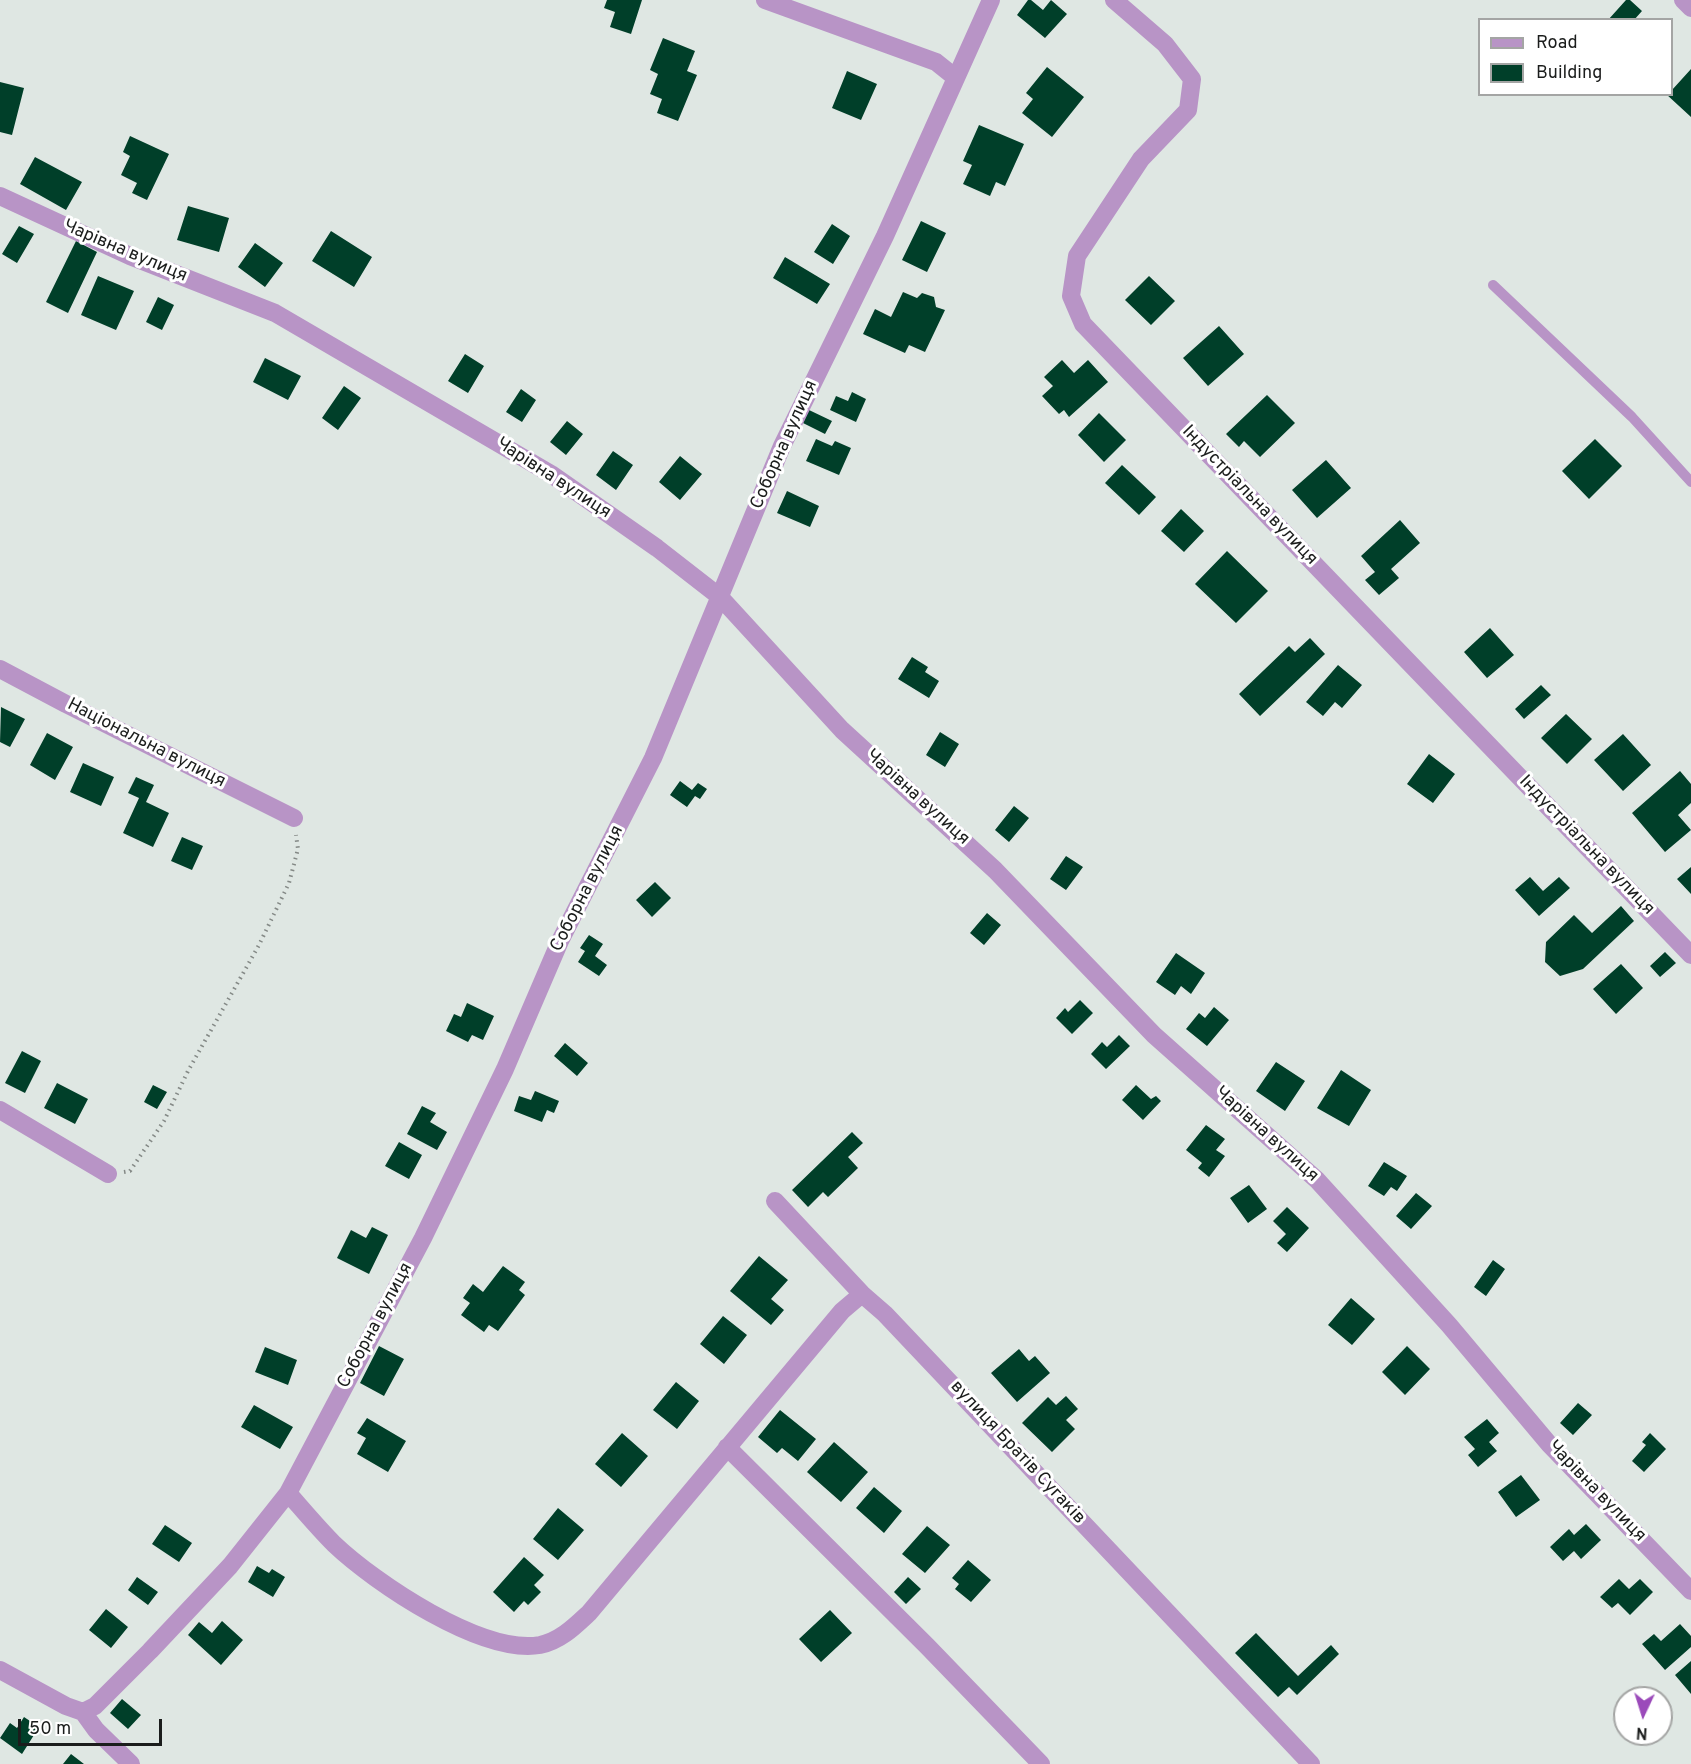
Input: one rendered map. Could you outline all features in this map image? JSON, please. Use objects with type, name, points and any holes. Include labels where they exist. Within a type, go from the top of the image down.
[{"type":"street","points":[[765,0],[936,62],[956,78]]},
{"type":"street","name":"Соборна вулиця","points":[[83,1713],[95,1706],[150,1651],[230,1566],[288,1493],[423,1238],[505,1069],[560,941],[654,758],[782,446],[885,236],[991,0]]},
{"type":"street","name":"Індустріальна вулиця","points":[[1114,0],[1165,44],[1192,79],[1188,110],[1142,159],[1077,256],[1071,296],[1083,324],[1691,955]]},
{"type":"street","points":[[1683,0],[1691,8]]},
{"type":"street","name":"Чарівна вулиця","points":[[0,196],[130,256],[275,312],[551,474],[657,548],[720,597],[842,730],[995,870],[1154,1035],[1317,1180],[1449,1325],[1549,1444],[1691,1591]]},
{"type":"street","name":"Національна вулиця","points":[[0,669],[294,818]]},
{"type":"street","points":[[0,1110],[108,1174]]},
{"type":"street","name":"вулиця Братів Сугаків","points":[[775,1201],[1311,1764]]},
{"type":"street","points":[[288,1493],[335,1544],[364,1569],[430,1612],[479,1636],[516,1645],[540,1645],[565,1635],[589,1613],[842,1311],[862,1294]]},
{"type":"street","points":[[727,1447],[1041,1764]]},
{"type":"street","points":[[0,1670],[66,1707],[83,1713],[96,1730],[131,1764]]},
{"type":"lane","points":[[1492,285],[1632,417],[1691,482]]},
{"type":"path","points":[[108,1174],[130,1171],[164,1121],[188,1071],[259,945],[289,882],[298,849],[294,818]]},
{"type":"building","points":[[607,0],[642,0],[631,34],[610,27],[615,12],[604,8]]},
{"type":"building","points":[[1028,0],[1043,10],[1051,0],[1067,14],[1045,38],[1017,15]]},
{"type":"building","points":[[1626,0],[1630,0],[1642,11],[1636,18],[1610,18]]},
{"type":"building","points":[[663,38],[695,51],[687,71],[697,75],[678,121],[657,113],[662,99],[650,94],[658,74],[650,70]]},
{"type":"building","points":[[1047,67],[1084,97],[1052,137],[1022,113],[1033,99],[1026,93]]},
{"type":"building","points":[[1691,69],[1691,117],[1668,96],[1673,96],[1673,89]]},
{"type":"building","points":[[847,71],[877,84],[861,120],[832,108]]},
{"type":"building","points":[[0,82],[24,88],[12,135],[0,132]]},
{"type":"building","points":[[979,125],[1024,144],[1005,186],[996,182],[990,196],[963,184],[972,165],[963,161]]},
{"type":"building","points":[[130,136],[169,154],[147,200],[132,193],[137,183],[121,175],[130,156],[123,152]]},
{"type":"building","points":[[35,157],[82,182],[66,210],[20,184]]},
{"type":"building","points":[[188,206],[229,218],[219,252],[177,240]]},
{"type":"building","points":[[921,221],[946,233],[927,272],[902,260]]},
{"type":"building","points":[[832,224],[850,236],[833,264],[814,252]]},
{"type":"building","points":[[19,226],[34,234],[17,263],[2,254]]},
{"type":"building","points":[[331,231],[372,257],[354,287],[312,261]]},
{"type":"building","points":[[76,241],[97,252],[68,313],[46,302]]},
{"type":"building","points":[[255,243],[283,263],[265,287],[238,267]]},
{"type":"building","points":[[785,257],[830,284],[817,304],[773,278]]},
{"type":"building","points":[[98,276],[134,291],[116,330],[81,315]]},
{"type":"building","points":[[1149,276],[1175,301],[1151,325],[1125,300]]},
{"type":"building","points":[[903,292],[917,298],[922,293],[934,297],[936,307],[945,310],[925,352],[909,345],[905,353],[863,334],[875,309],[891,317]]},
{"type":"building","points":[[158,297],[174,305],[162,330],[146,322]]},
{"type":"building","points":[[1219,326],[1244,354],[1208,386],[1183,358]]},
{"type":"building","points":[[465,354],[484,366],[468,393],[448,381]]},
{"type":"building","points":[[265,358],[301,376],[288,400],[253,382]]},
{"type":"building","points":[[1062,360],[1074,373],[1088,360],[1108,382],[1069,417],[1064,410],[1059,414],[1042,396],[1053,386],[1044,377]]},
{"type":"building","points":[[344,386],[361,398],[338,430],[322,418]]},
{"type":"building","points":[[521,389],[536,400],[522,422],[506,412]]},
{"type":"building","points":[[852,392],[866,399],[856,422],[830,410],[836,396],[848,401]]},
{"type":"building","points":[[1267,395],[1295,423],[1260,457],[1244,441],[1239,447],[1226,434]]},
{"type":"building","points":[[809,410],[832,421],[825,434],[803,423]]},
{"type":"building","points":[[1099,413],[1126,440],[1104,462],[1078,435]]},
{"type":"building","points":[[567,421],[583,434],[566,455],[550,442]]},
{"type":"building","points":[[816,439],[832,446],[835,441],[851,448],[839,475],[806,461]]},
{"type":"building","points":[[1595,439],[1622,466],[1589,499],[1562,471]]},
{"type":"building","points":[[613,451],[633,465],[616,490],[596,475]]},
{"type":"building","points":[[680,456],[702,474],[680,500],[659,482]]},
{"type":"building","points":[[1326,460],[1351,488],[1317,518],[1292,490]]},
{"type":"building","points":[[1122,465],[1156,497],[1139,515],[1105,483]]},
{"type":"building","points":[[787,491],[819,506],[810,527],[777,513]]},
{"type":"building","points":[[1181,509],[1204,531],[1184,552],[1161,531]]},
{"type":"building","points":[[1400,520],[1420,543],[1391,569],[1399,578],[1379,595],[1365,580],[1375,572],[1361,556]]},
{"type":"building","points":[[1227,551],[1268,591],[1236,623],[1195,584]]},
{"type":"building","points":[[1490,628],[1514,655],[1487,678],[1464,652]]},
{"type":"building","points":[[1310,638],[1325,654],[1260,716],[1239,694],[1289,646],[1295,652]]},
{"type":"building","points":[[912,657],[928,667],[925,672],[939,681],[929,698],[898,679]]},
{"type":"building","points":[[1338,665],[1362,685],[1342,708],[1335,702],[1323,716],[1306,702]]},
{"type":"building","points":[[1541,685],[1551,695],[1524,719],[1515,709]]},
{"type":"building","points":[[1,707],[25,719],[10,747],[0,742]]},
{"type":"building","points":[[1566,714],[1592,739],[1567,764],[1541,738]]},
{"type":"building","points":[[940,732],[959,744],[945,767],[926,755]]},
{"type":"building","points":[[47,733],[73,747],[55,780],[30,765]]},
{"type":"building","points":[[1623,734],[1651,765],[1623,791],[1594,760]]},
{"type":"building","points":[[1429,754],[1455,774],[1433,803],[1407,784]]},
{"type":"building","points":[[83,763],[114,777],[101,806],[70,792]]},
{"type":"building","points":[[1680,771],[1691,784],[1691,803],[1678,815],[1691,830],[1665,852],[1632,813]]},
{"type":"building","points":[[136,777],[154,785],[146,802],[169,813],[153,847],[123,833],[139,798],[128,793]]},
{"type":"building","points":[[680,781],[692,790],[698,783],[707,789],[700,799],[695,796],[687,807],[670,795]]},
{"type":"building","points":[[1014,806],[1029,818],[1009,842],[995,830]]},
{"type":"building","points":[[182,837],[203,846],[192,870],[171,861]]},
{"type":"building","points":[[1066,856],[1083,867],[1066,890],[1050,879]]},
{"type":"building","points":[[1691,867],[1691,894],[1677,879]]},
{"type":"building","points":[[1530,877],[1543,891],[1559,877],[1570,888],[1539,916],[1515,890]]},
{"type":"building","points":[[655,882],[671,898],[652,917],[636,900]]},
{"type":"building","points":[[1621,906],[1634,921],[1583,969],[1560,976],[1545,962],[1546,942],[1574,915],[1592,933]]},
{"type":"building","points":[[987,913],[1001,925],[984,945],[970,933]]},
{"type":"building","points":[[589,935],[603,944],[595,956],[607,965],[599,976],[578,962],[585,951],[580,948]]},
{"type":"building","points":[[1665,952],[1676,963],[1660,977],[1650,966]]},
{"type":"building","points":[[1176,953],[1205,973],[1191,994],[1181,986],[1175,995],[1156,982]]},
{"type":"building","points":[[1621,964],[1643,988],[1616,1014],[1593,989]]},
{"type":"building","points":[[1080,1000],[1093,1013],[1072,1034],[1056,1018],[1065,1008],[1068,1012]]},
{"type":"building","points":[[467,1003],[494,1016],[483,1040],[472,1035],[468,1042],[446,1031],[454,1014],[461,1017]]},
{"type":"building","points":[[1214,1007],[1229,1020],[1207,1046],[1186,1029],[1199,1013],[1205,1018]]},
{"type":"building","points":[[1119,1035],[1130,1046],[1106,1069],[1091,1054],[1102,1042],[1107,1047]]},
{"type":"building","points":[[565,1043],[588,1063],[577,1076],[554,1056]]},
{"type":"building","points":[[22,1051],[41,1061],[25,1093],[5,1083]]},
{"type":"building","points":[[1276,1062],[1305,1081],[1285,1111],[1256,1091]]},
{"type":"building","points":[[1341,1070],[1371,1090],[1349,1126],[1317,1108]]},
{"type":"building","points":[[57,1083],[88,1099],[75,1124],[44,1108]]},
{"type":"building","points":[[153,1085],[167,1092],[157,1109],[144,1102]]},
{"type":"building","points":[[1136,1085],[1151,1099],[1156,1096],[1161,1101],[1143,1120],[1122,1100]]},
{"type":"building","points":[[535,1091],[559,1101],[554,1113],[547,1110],[542,1122],[514,1111],[519,1096],[531,1100]]},
{"type":"building","points":[[422,1106],[436,1113],[430,1122],[447,1132],[437,1150],[407,1134]]},
{"type":"building","points":[[1206,1125],[1225,1139],[1216,1150],[1225,1156],[1209,1177],[1198,1168],[1202,1163],[1186,1150]]},
{"type":"building","points":[[852,1132],[863,1143],[848,1157],[858,1168],[828,1197],[823,1192],[808,1207],[792,1190]]},
{"type":"building","points":[[399,1142],[422,1155],[409,1179],[385,1166]]},
{"type":"building","points":[[1384,1162],[1407,1176],[1397,1191],[1391,1187],[1384,1196],[1368,1186]]},
{"type":"building","points":[[1249,1185],[1267,1209],[1248,1223],[1230,1198]]},
{"type":"building","points":[[1416,1193],[1432,1206],[1411,1229],[1396,1216]]},
{"type":"building","points":[[1287,1207],[1309,1228],[1287,1252],[1277,1243],[1286,1234],[1273,1221]]},
{"type":"building","points":[[372,1227],[388,1235],[369,1274],[337,1258],[351,1230],[366,1238]]},
{"type":"building","points":[[759,1256],[788,1280],[771,1299],[784,1310],[771,1325],[730,1291]]},
{"type":"building","points":[[1493,1260],[1505,1269],[1486,1296],[1474,1287]]},
{"type":"building","points":[[503,1266],[525,1282],[519,1290],[525,1295],[498,1331],[489,1325],[484,1332],[461,1315],[470,1303],[463,1298],[473,1284],[483,1292]]},
{"type":"building","points":[[1351,1298],[1375,1319],[1352,1345],[1328,1325]]},
{"type":"building","points":[[723,1316],[747,1335],[724,1364],[700,1344]]},
{"type":"building","points":[[379,1346],[404,1359],[384,1396],[360,1383]]},
{"type":"building","points":[[1407,1346],[1430,1369],[1405,1395],[1382,1372]]},
{"type":"building","points":[[265,1347],[297,1360],[288,1385],[255,1372]]},
{"type":"building","points":[[1019,1349],[1029,1361],[1035,1356],[1050,1373],[1017,1402],[991,1373]]},
{"type":"building","points":[[676,1382],[699,1401],[677,1429],[653,1410]]},
{"type":"building","points":[[1066,1396],[1078,1409],[1066,1420],[1075,1429],[1052,1452],[1022,1423],[1048,1397],[1056,1405]]},
{"type":"building","points":[[1578,1403],[1592,1415],[1573,1435],[1560,1423]]},
{"type":"building","points":[[254,1405],[293,1427],[280,1449],[241,1427]]},
{"type":"building","points":[[780,1410],[816,1439],[798,1461],[782,1448],[777,1453],[758,1437]]},
{"type":"building","points":[[367,1418],[406,1441],[388,1472],[357,1454],[366,1438],[357,1433]]},
{"type":"building","points":[[1487,1419],[1499,1433],[1489,1442],[1497,1451],[1478,1467],[1468,1455],[1475,1449],[1464,1437]]},
{"type":"building","points":[[622,1433],[648,1456],[621,1487],[595,1464]]},
{"type":"building","points":[[1650,1433],[1666,1449],[1644,1472],[1632,1461],[1646,1445],[1642,1442]]},
{"type":"building","points":[[834,1442],[868,1472],[841,1502],[807,1472]]},
{"type":"building","points":[[1521,1475],[1540,1500],[1516,1517],[1498,1492]]},
{"type":"building","points":[[874,1487],[902,1511],[884,1533],[856,1508]]},
{"type":"building","points":[[558,1508],[584,1530],[558,1560],[533,1539]]},
{"type":"building","points":[[1586,1524],[1601,1540],[1581,1559],[1574,1551],[1563,1561],[1550,1547],[1569,1529],[1574,1535]]},
{"type":"building","points":[[165,1525],[192,1543],[179,1562],[152,1544]]},
{"type":"building","points":[[927,1526],[950,1545],[925,1573],[902,1554]]},
{"type":"building","points":[[524,1557],[544,1575],[534,1585],[541,1592],[528,1605],[524,1601],[514,1612],[493,1592]]},
{"type":"building","points":[[968,1560],[991,1580],[971,1602],[955,1589],[959,1584],[952,1578]]},
{"type":"building","points":[[257,1566],[269,1573],[272,1569],[285,1577],[273,1597],[248,1582]]},
{"type":"building","points":[[137,1577],[158,1592],[148,1605],[128,1590]]},
{"type":"building","points":[[908,1577],[921,1589],[906,1604],[894,1592]]},
{"type":"building","points":[[1619,1579],[1629,1589],[1640,1579],[1653,1592],[1630,1615],[1618,1603],[1612,1608],[1600,1597]]},
{"type":"building","points":[[106,1609],[128,1627],[111,1648],[89,1630]]},
{"type":"building","points":[[830,1610],[852,1633],[821,1662],[799,1639]]},
{"type":"building","points":[[222,1621],[243,1640],[221,1665],[188,1635],[199,1622],[212,1633]]},
{"type":"building","points":[[1680,1624],[1691,1636],[1691,1647],[1665,1670],[1642,1644],[1654,1634],[1661,1641]]},
{"type":"building","points":[[1256,1633],[1298,1676],[1331,1645],[1339,1654],[1297,1695],[1289,1687],[1278,1697],[1235,1653]]},
{"type":"building","points":[[1691,1661],[1691,1694],[1675,1675]]},
{"type":"building","points":[[122,1699],[141,1715],[128,1729],[110,1713]]},
{"type":"building","points":[[24,1717],[39,1727],[22,1754],[0,1738],[10,1723],[17,1728]]},
{"type":"building","points":[[71,1754],[84,1764],[63,1764]]}]
